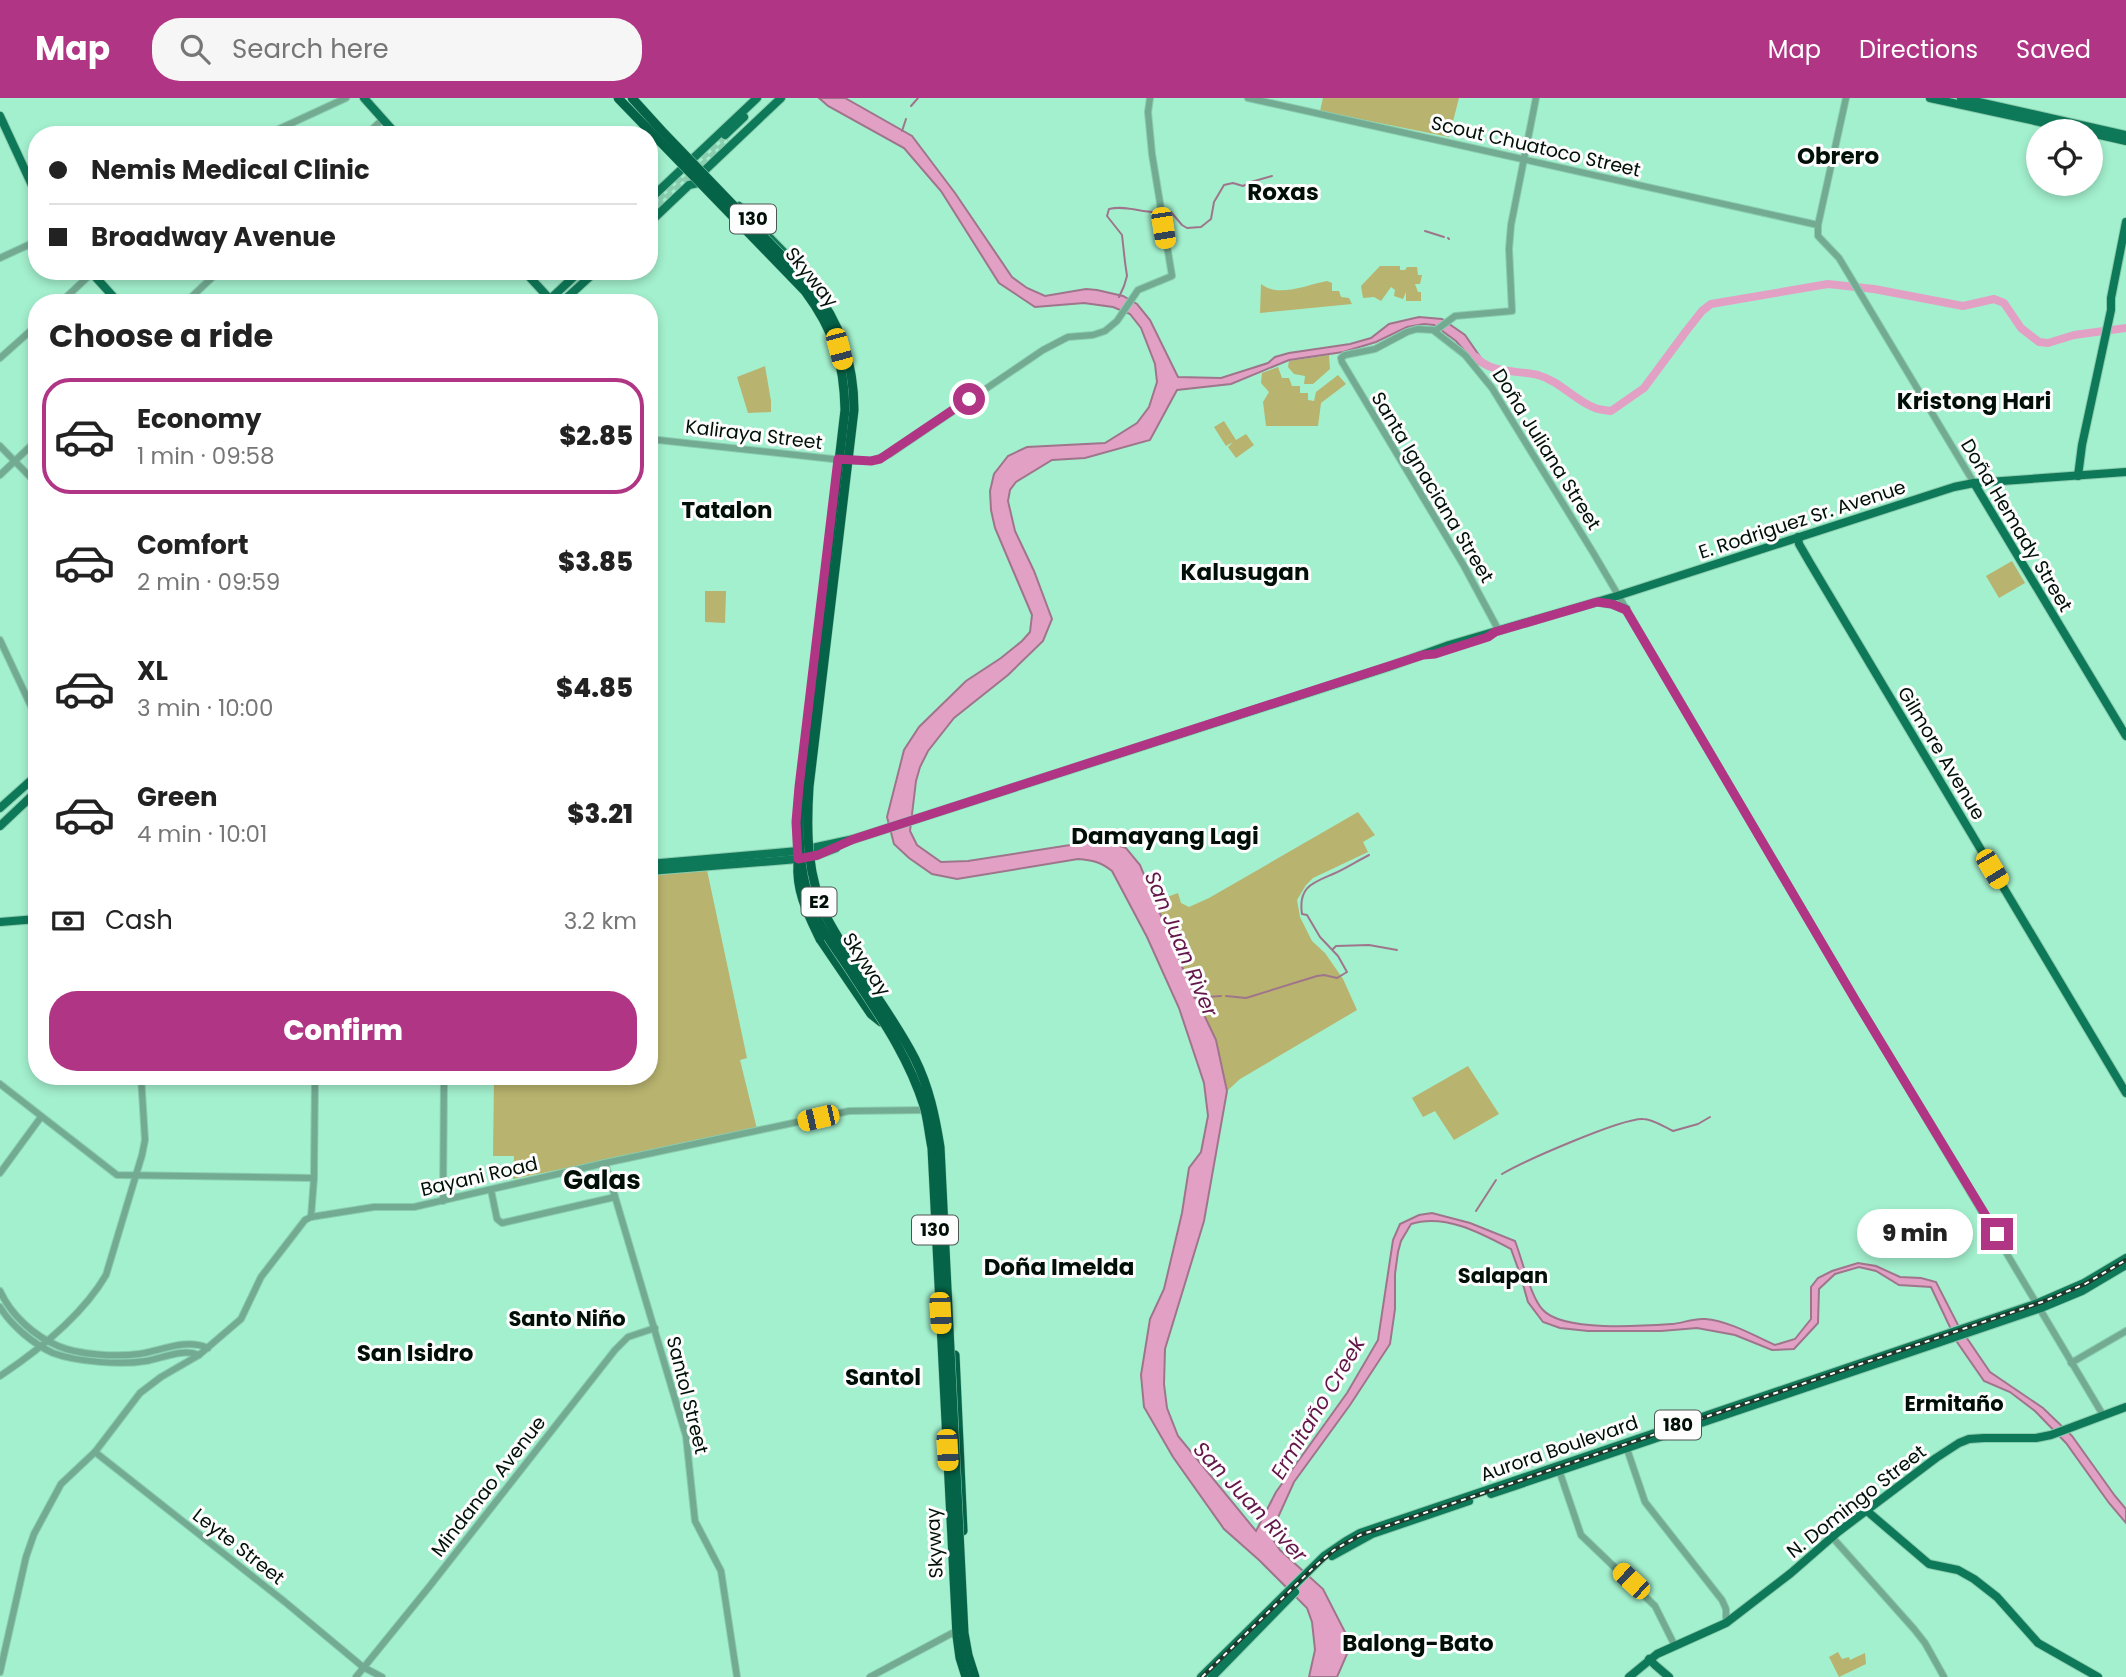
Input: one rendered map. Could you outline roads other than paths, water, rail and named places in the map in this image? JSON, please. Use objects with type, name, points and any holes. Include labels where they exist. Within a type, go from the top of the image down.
[{"type":"highway","name":"Skyway","points":[[617,98],[644,126]]},
{"type":"highway","name":"Skyway","points":[[630,98],[657,126]]},
{"type":"highway","points":[[630,98],[634,106],[649,116]]},
{"type":"highway","name":"Skyway","points":[[658,127],[790,262],[824,302],[843,341],[851,371],[854,411],[817,690],[801,787],[799,851],[811,905],[894,1038],[909,1066],[925,1109],[932,1148],[957,1636],[964,1677]]},
{"type":"highway","name":"Skyway","points":[[658,140],[799,284],[816,306],[835,344],[843,373],[845,411],[817,690],[807,822],[811,873],[827,918],[902,1034],[934,1109],[940,1147],[964,1633],[976,1677]]},
{"type":"highway","points":[[742,209],[746,218],[822,303],[841,342],[850,371],[853,410],[841,506],[843,554],[832,643],[817,690]]},
{"type":"highway","points":[[748,234],[787,264],[818,305],[837,343],[845,372],[847,410],[835,506],[823,551],[813,642],[817,690]]},
{"type":"highway","points":[[799,851],[797,877],[804,908],[820,939],[867,1008],[881,1022]]},
{"type":"highway","points":[[946,1269],[955,1355],[963,1566]]},
{"type":"highway","points":[[957,1458],[959,1428]]},
{"type":"main road","points":[[364,98],[389,126]]},
{"type":"main road","name":"130","points":[[617,98],[643,126]]},
{"type":"main road","name":"130","points":[[639,98],[649,116],[800,268],[825,300],[841,331],[853,370],[856,411],[809,822],[817,888],[828,917],[903,1032],[924,1077],[942,1146],[963,1566],[970,1654],[976,1677]]},
{"type":"main road","points":[[658,192],[757,98]]},
{"type":"main road","points":[[764,98],[727,138],[774,98]]},
{"type":"main road","points":[[683,168],[704,170],[781,98]]},
{"type":"main road","points":[[1930,98],[2039,119]]},
{"type":"main road","points":[[1961,98],[2041,119]]},
{"type":"main road","points":[[0,116],[28,177]]},
{"type":"main road","points":[[2103,131],[2126,135]]},
{"type":"main road","points":[[2103,136],[2126,141]]},
{"type":"main road","name":"130","points":[[658,141],[748,234],[806,299],[830,338],[841,373],[843,411],[796,822],[805,894],[817,925],[881,1022],[906,1067],[923,1110],[930,1147],[953,1632],[957,1659],[964,1677]]},
{"type":"main road","points":[[658,215],[689,186],[698,183]]},
{"type":"main road","points":[[2078,475],[2104,339],[2124,262],[2126,222]]},
{"type":"main road","points":[[2111,310],[2111,298],[2125,244]]},
{"type":"main road","points":[[99,280],[111,294]]},
{"type":"main road","points":[[531,280],[542,294]]},
{"type":"main road","points":[[551,294],[564,280]]},
{"type":"main road","points":[[552,294],[569,280]]},
{"type":"main road","points":[[565,294],[579,280]]},
{"type":"main road","points":[[572,294],[586,280]]},
{"type":"main road","name":"E. Rodriguez Sr. Avenue","points":[[658,863],[799,851],[812,853],[1449,645],[1618,596],[1954,487],[1974,483],[2126,472]]},
{"type":"main road","name":"Doña Hemady Street","points":[[1974,483],[2126,736]]},
{"type":"main road","name":"Gilmore Avenue","points":[[1798,537],[1799,544],[1901,717],[2126,1093]]},
{"type":"main road","points":[[1597,602],[1626,610]]},
{"type":"main road","points":[[0,808],[28,783]]},
{"type":"main road","points":[[0,826],[28,800]]},
{"type":"main road","name":"E. Rodriguez Sr. Avenue","points":[[658,870],[799,851]]},
{"type":"main road","points":[[0,922],[28,920]]},
{"type":"main road","name":"Aurora Boulevard","points":[[2039,1305],[2126,1258]]},
{"type":"main road","name":"Aurora Boulevard","points":[[1201,1677],[1284,1600],[1328,1553],[1360,1533],[2082,1291],[2126,1265]]},
{"type":"main road","name":"N. Domingo Street","points":[[1629,1677],[1649,1659],[1726,1623],[1791,1573],[1832,1537],[1936,1458],[1964,1441],[1984,1438],[2031,1439],[2051,1435],[2126,1407]]},
{"type":"main road","points":[[1867,1511],[1930,1564],[1958,1570],[1974,1579],[1997,1597],[2038,1643],[2098,1677]]},
{"type":"main road","name":"Aurora Boulevard","points":[[1212,1677],[1249,1634]]},
{"type":"main road","points":[[1649,1659],[1669,1677]]},
{"type":"street","points":[[285,126],[346,98]]},
{"type":"street","name":"Kaliraya Street","points":[[658,440],[871,461],[890,454],[1043,350],[1068,337],[1105,331],[1143,286],[1172,276],[1152,154],[1148,112],[1150,98]]},
{"type":"street","name":"Scout Chuatoco Street","points":[[1248,98],[1818,225]]},
{"type":"street","points":[[1436,330],[1455,316],[1512,311],[1509,249],[1511,225],[1536,98]]},
{"type":"street","points":[[1818,225],[1846,98]]},
{"type":"street","points":[[376,126],[383,119]]},
{"type":"street","name":"Doña Hemady Street","points":[[1818,225],[1819,239],[1839,258],[1974,483]]},
{"type":"street","points":[[0,258],[28,245]]},
{"type":"street","points":[[69,294],[84,280]]},
{"type":"street","points":[[195,294],[209,280]]},
{"type":"street","name":"Santa Ignaciana Street","points":[[1436,330],[1407,332],[1375,349],[1341,358],[1464,566],[1497,632]]},
{"type":"street","name":"Doña Juliana Street","points":[[1436,330],[1465,355],[1492,388],[1551,482],[2104,1415]]},
{"type":"street","points":[[0,358],[28,333]]},
{"type":"street","points":[[0,446],[28,475]]},
{"type":"street","points":[[0,475],[28,449]]},
{"type":"street","points":[[0,640],[28,700]]},
{"type":"street","points":[[0,1084],[116,1174],[314,1178]]},
{"type":"street","points":[[0,1376],[49,1341],[96,1290],[106,1275],[145,1140],[142,1085]]},
{"type":"street","points":[[0,1672],[26,1557],[34,1534],[61,1484],[94,1452],[140,1393],[161,1377],[200,1355],[245,1314],[261,1277],[298,1228],[311,1217],[315,1085]]},
{"type":"street","points":[[443,1201],[444,1085]]},
{"type":"street","name":"Bayani Road","points":[[311,1217],[354,1209],[414,1207],[849,1111],[935,1111]]},
{"type":"street","points":[[0,1173],[41,1117]]},
{"type":"street","name":"Santol Street","points":[[605,1163],[686,1436],[695,1521],[721,1571],[737,1677]]},
{"type":"street","points":[[491,1190],[497,1219],[502,1223],[615,1196]]},
{"type":"street","points":[[0,1292],[9,1308],[25,1324],[57,1346],[70,1350],[138,1354],[184,1344],[208,1348]]},
{"type":"street","points":[[0,1307],[12,1323],[53,1353],[98,1361],[138,1362],[192,1352],[200,1355]]},
{"type":"street","name":"Mindanao Avenue","points":[[356,1677],[615,1350],[628,1337],[655,1328]]},
{"type":"street","points":[[2071,1363],[2126,1331]]},
{"type":"street","points":[[1625,1446],[1645,1502],[1722,1600],[1726,1609],[1726,1623]]},
{"type":"street","name":"Leyte Street","points":[[94,1452],[363,1667],[382,1677]]},
{"type":"street","points":[[1558,1468],[1581,1535],[1655,1606],[1675,1646]]},
{"type":"street","points":[[1832,1537],[1914,1629],[1944,1677]]},
{"type":"street","points":[[870,1677],[967,1625]]},
{"type":"waterway","points":[[911,106],[918,98]]},
{"type":"waterway","points":[[902,131],[906,119]]},
{"type":"waterway","points":[[1171,212],[1187,228],[1201,227],[1211,219],[1214,202],[1224,185],[1233,183],[1243,186],[1272,176]]},
{"type":"waterway","points":[[1119,297],[1127,276],[1122,235],[1107,216],[1109,209],[1155,212]]},
{"type":"waterway","points":[[1425,231],[1444,237]]},
{"type":"waterway","points":[[1476,357],[1497,369],[1546,378],[1587,405],[1611,411],[1644,388],[1702,311],[1711,304],[1828,284],[1874,289],[1963,306],[1994,299],[2004,303],[2021,328],[2039,342],[2048,343],[2074,335],[2126,328]]},
{"type":"waterway","name":"San Juan River","points":[[1226,996],[1246,998],[1317,976],[1337,978],[1347,972],[1307,915],[1302,914],[1302,898],[1313,883],[1369,855]]},
{"type":"waterway","points":[[1333,949],[1336,946],[1369,945],[1397,950]]},
{"type":"waterway","name":"San Juan River","points":[[1194,998],[1221,996]]},
{"type":"waterway","points":[[1502,1174],[1615,1125],[1643,1119],[1673,1131],[1698,1124],[1710,1117]]},
{"type":"waterway","points":[[1476,1211],[1496,1180]]},
{"type":"tunnel","points":[[658,198],[725,135]]},
{"type":"tunnel","points":[[658,207],[729,141]]},
{"type":"railway","points":[[1202,1677],[1313,1568],[1334,1550],[1360,1535],[2042,1302],[2085,1284],[2126,1260]]},
{"type":"district","name":"Obrero","points":[[1838,156]]},
{"type":"district","name":"Roxas","points":[[1283,192]]},
{"type":"district","name":"Kristong Hari","points":[[1974,401]]},
{"type":"district","name":"Tatalon","points":[[727,510]]},
{"type":"district","name":"Kalusugan","points":[[1245,572]]},
{"type":"district","name":"Damayang Lagi","points":[[1165,836]]},
{"type":"district","name":"Galas","points":[[602,1180]]},
{"type":"district","name":"Doña Imelda","points":[[1059,1267]]},
{"type":"district","name":"Salapan","points":[[1503,1276]]},
{"type":"district","name":"Santo Niño","points":[[567,1319]]},
{"type":"district","name":"San Isidro","points":[[415,1353]]},
{"type":"district","name":"Santol","points":[[883,1377]]},
{"type":"district","name":"Ermitaño","points":[[1954,1404]]},
{"type":"district","name":"Balong-Bato","points":[[1418,1643]]},
{"type":"water label","name":"Ermitaño Creek","points":[[1318,1408]]}]
